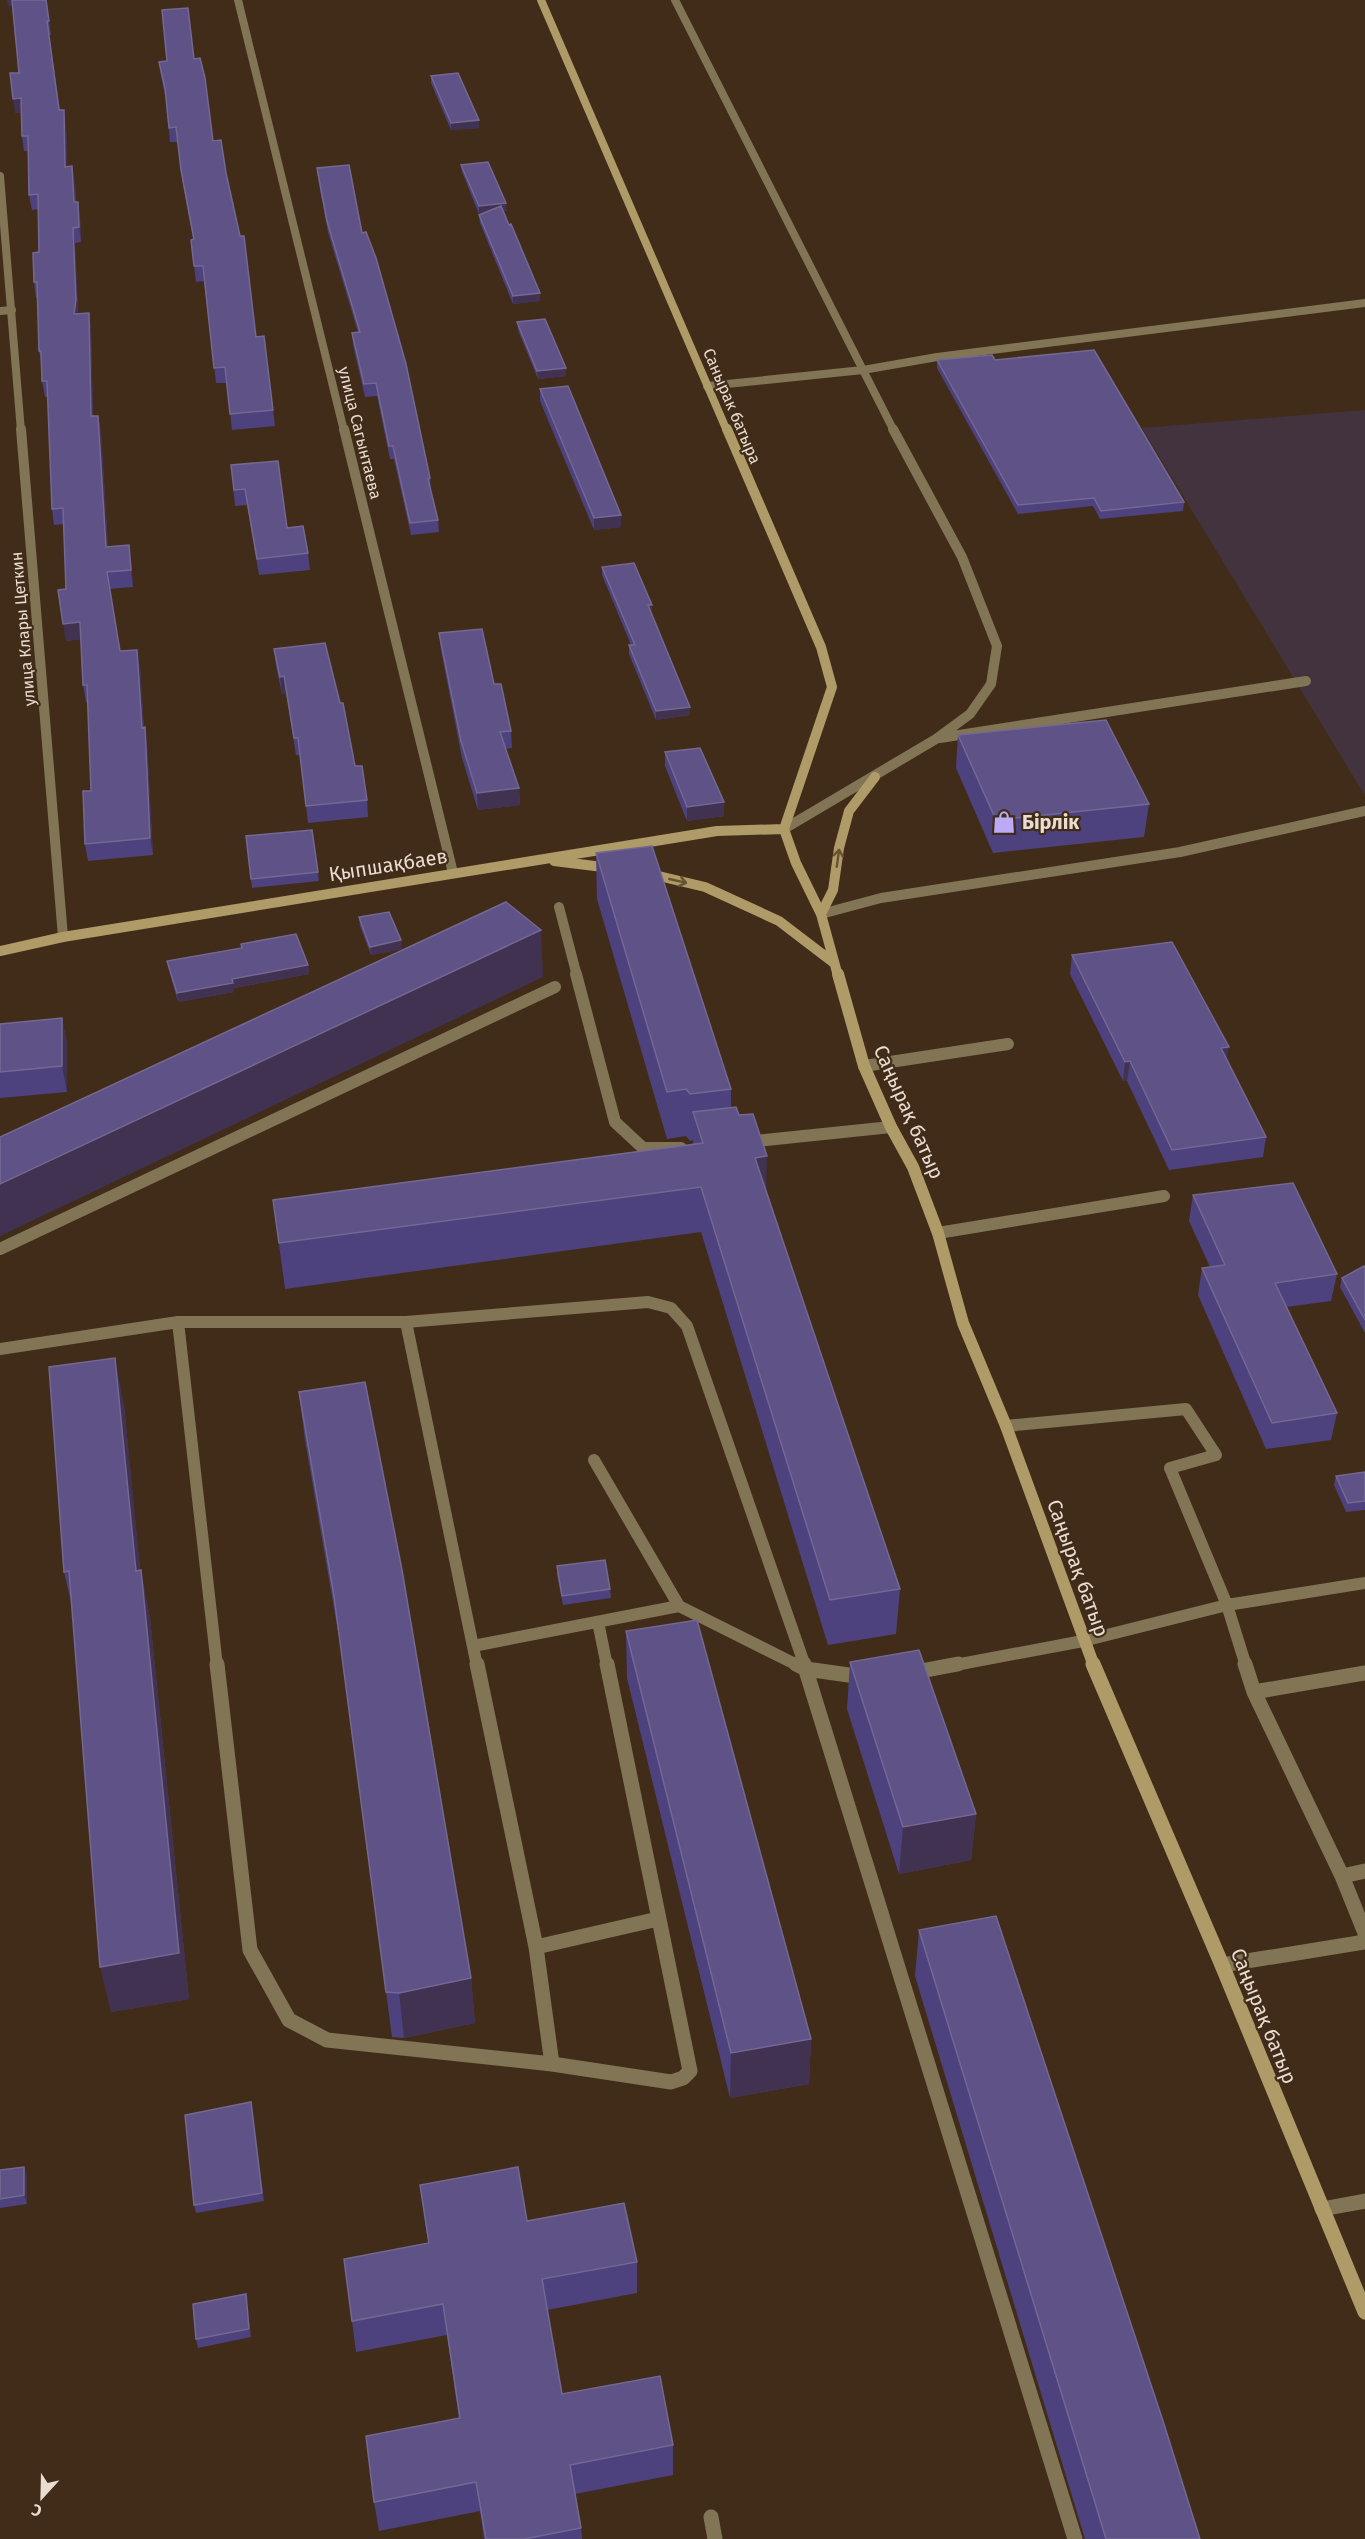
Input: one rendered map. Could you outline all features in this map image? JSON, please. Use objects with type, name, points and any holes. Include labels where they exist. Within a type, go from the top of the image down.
[{"type":"street","name":"улица Сагынтаева","points":[[238,0],[453,873]]},
{"type":"street","name":"Санырак батыра","points":[[541,0],[821,647],[832,687],[784,829]]},
{"type":"street","points":[[675,0],[925,492],[962,557],[997,646],[991,684],[970,714],[936,739],[784,829]]},
{"type":"street","name":"улица Клары Цеткин","points":[[0,176],[63,937]]},
{"type":"street","points":[[707,386],[863,370],[938,357],[1365,303]]},
{"type":"street","points":[[0,311],[12,310]]},
{"type":"street","points":[[936,739],[1306,681]]},
{"type":"street","points":[[821,914],[833,890],[839,848],[849,811],[874,777]]},
{"type":"street","points":[[821,914],[881,898],[1180,852],[1365,812]]},
{"type":"street","name":"Қыпшақбаев","points":[[0,951],[63,937],[717,831],[784,829]]},
{"type":"street","name":"Саңырақ батыр","points":[[784,829],[796,863],[821,914],[864,1066],[891,1127],[913,1167],[938,1233],[963,1323],[1006,1426],[1083,1641],[1222,1965],[1365,2312]]},
{"type":"street","points":[[538,859],[621,869]]},
{"type":"street","points":[[633,870],[705,887],[716,892],[778,921],[834,963]]},
{"type":"street","points":[[559,907],[615,1122],[643,1148],[690,1149]]},
{"type":"street","points":[[0,1249],[555,987]]},
{"type":"street","points":[[864,1066],[1008,1044]]},
{"type":"street","points":[[737,1143],[891,1127]]},
{"type":"street","points":[[938,1233],[1164,1197]]},
{"type":"street","points":[[0,1349],[178,1322],[406,1322],[648,1302],[671,1308],[687,1326],[806,1669],[1075,2539]]},
{"type":"street","points":[[178,1322],[250,1950],[289,2020],[327,2040],[552,2064],[671,2082],[683,2079],[690,2072],[598,1622]]},
{"type":"street","points":[[406,1322],[536,1947],[552,2064]]},
{"type":"street","points":[[1006,1426],[1185,1409],[1216,1455],[1170,1468],[1227,1605],[1254,1692],[1342,1876],[1365,1933]]},
{"type":"street","points":[[594,1460],[679,1606],[806,1669],[855,1678],[878,1676]]},
{"type":"street","points":[[901,1675],[1083,1641],[1227,1605],[1365,1583]]},
{"type":"street","points":[[474,1646],[679,1606]]},
{"type":"street","points":[[1254,1692],[1365,1673]]},
{"type":"street","points":[[1342,1876],[1365,1871]]},
{"type":"street","points":[[536,1947],[658,1919]]},
{"type":"street","points":[[1222,1965],[1365,1942]]},
{"type":"street","points":[[1322,2209],[1365,2201]]},
{"type":"street","points":[[711,2517],[715,2539]]},
{"type":"shaded area","points":[[1365,410],[1365,793],[1364,794],[1142,428]]},
{"type":"building","points":[[12,0],[46,0],[59,110],[64,110],[65,167],[72,166],[74,202],[78,202],[79,227],[73,228],[76,300],[74,314],[89,313],[91,416],[98,416],[106,547],[129,545],[131,570],[107,572],[120,651],[137,650],[142,728],[145,727],[150,838],[85,844],[83,791],[91,791],[87,685],[83,685],[80,622],[63,624],[58,590],[66,589],[63,508],[52,509],[47,381],[42,381],[37,282],[34,282],[33,253],[39,252],[38,194],[29,195],[28,136],[22,136],[21,98],[13,99],[10,73],[19,73]]},
{"type":"building","points":[[188,8],[194,59],[200,58],[205,78],[213,141],[221,140],[240,236],[244,236],[256,337],[264,336],[273,410],[230,414],[225,367],[214,368],[203,266],[194,266],[191,240],[194,239],[181,170],[176,127],[169,128],[165,88],[159,62],[167,61],[162,10]]},
{"type":"building","points":[[458,73],[479,120],[451,123],[431,76]]},
{"type":"building","points":[[488,162],[506,203],[479,206],[461,165]]},
{"type":"building","points":[[349,165],[362,233],[366,232],[376,258],[406,364],[438,520],[410,523],[393,446],[389,446],[376,383],[364,384],[352,333],[360,332],[327,221],[317,168]]},
{"type":"building","points":[[501,206],[540,293],[513,296],[479,215]]},
{"type":"building","points":[[545,319],[566,368],[537,371],[517,322]]},
{"type":"building","points":[[1094,350],[1184,502],[1101,511],[1094,498],[1018,505],[937,360],[992,355],[995,360]]},
{"type":"building","points":[[568,386],[621,515],[594,518],[540,389]]},
{"type":"building","points":[[278,461],[287,528],[303,526],[308,553],[257,559],[245,489],[234,490],[231,465]]},
{"type":"building","points":[[634,563],[652,605],[648,605],[690,707],[656,711],[629,645],[635,645],[602,567]]},
{"type":"building","points":[[482,629],[494,684],[501,684],[511,731],[500,732],[519,788],[477,793],[461,741],[439,633]]},
{"type":"building","points":[[325,643],[340,703],[343,703],[355,766],[362,766],[367,800],[306,806],[298,738],[294,738],[284,676],[280,677],[274,649]]},
{"type":"building","points":[[1106,720],[1149,804],[996,820],[958,735]]},
{"type":"building","points":[[700,748],[724,802],[687,807],[665,752]]},
{"type":"building","points":[[312,830],[318,872],[251,879],[246,836]]},
{"type":"building","points":[[652,846],[731,1089],[690,1094],[686,1089],[667,1092],[596,853]]},
{"type":"building","points":[[506,902],[541,930],[0,1184],[0,1137]]},
{"type":"building","points":[[389,912],[401,940],[370,947],[359,917]]},
{"type":"building","points":[[296,934],[308,965],[232,979],[233,983],[177,993],[167,961],[242,948],[241,944]]},
{"type":"building","points":[[1172,942],[1229,1047],[1221,1048],[1266,1137],[1172,1150],[1130,1061],[1125,1062],[1072,955]]},
{"type":"building","points":[[62,1018],[62,1066],[0,1072],[0,1024]]},
{"type":"building","points":[[736,1107],[739,1115],[753,1114],[767,1156],[755,1158],[900,1589],[830,1600],[701,1187],[279,1243],[273,1200],[703,1143],[693,1112]]},
{"type":"building","points":[[1293,1183],[1337,1274],[1275,1283],[1337,1413],[1272,1423],[1202,1268],[1225,1265],[1193,1195]]},
{"type":"building","points":[[1365,1267],[1365,1320],[1342,1278]]},
{"type":"building","points":[[115,1358],[136,1571],[141,1570],[179,1953],[100,1967],[69,1571],[64,1572],[49,1367]]},
{"type":"building","points":[[365,1382],[402,1570],[471,1978],[399,1993],[386,1992],[334,1596],[299,1392]]},
{"type":"building","points":[[1365,1472],[1365,1501],[1348,1503],[1336,1476]]},
{"type":"building","points":[[605,1560],[610,1589],[562,1596],[557,1566]]},
{"type":"building","points":[[697,1620],[811,2039],[731,2053],[626,1631]]},
{"type":"building","points":[[919,1650],[976,1814],[903,1827],[850,1662]]},
{"type":"building","points":[[996,1916],[1200,2539],[1106,2539],[919,1930]]},
{"type":"building","points":[[251,2102],[262,2193],[194,2205],[185,2115]]},
{"type":"building","points":[[24,2167],[24,2195],[0,2199],[0,2170]]},
{"type":"building","points":[[518,2167],[527,2221],[624,2203],[637,2262],[542,2279],[562,2394],[660,2376],[673,2445],[570,2465],[581,2528],[524,2539],[486,2539],[476,2482],[374,2502],[366,2436],[460,2418],[443,2304],[352,2321],[344,2259],[429,2243],[420,2185]]},
{"type":"building","points":[[246,2294],[249,2329],[196,2339],[193,2304]]},
{"type":"place","name":"Бірлік","points":[[1004,822]]}]
